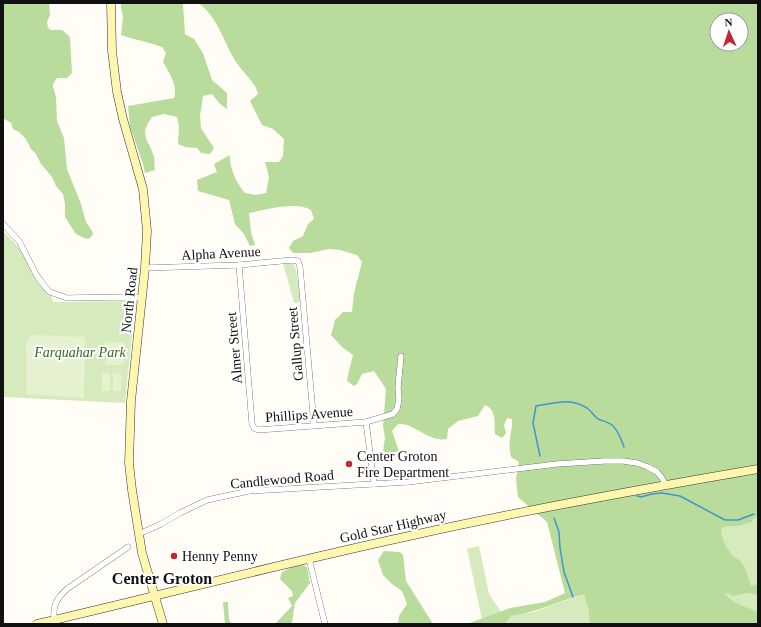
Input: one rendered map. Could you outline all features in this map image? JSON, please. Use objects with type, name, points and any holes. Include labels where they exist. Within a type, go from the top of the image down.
[{"type":"main road","name":"North Road","points":[[111,3],[112,51],[117,92],[124,126],[142,189],[146,212],[147,235],[129,427],[131,483],[139,534],[154,595],[163,624]]},
{"type":"main road","name":"Gold Star Highway","points":[[37,624],[154,595],[464,524],[758,469]]},
{"type":"street","points":[[3,224],[19,241],[37,276],[50,292],[67,298],[142,298]]},
{"type":"street","name":"Alpha Avenue","points":[[145,268],[239,265],[292,260],[298,261]]},
{"type":"street","name":"Gallup Street","points":[[298,261],[301,274],[314,425]]},
{"type":"street","name":"Almer Street","points":[[239,265],[252,424],[254,428]]},
{"type":"street","name":"Phillips Avenue","points":[[254,428],[258,430],[366,422],[393,414],[397,409],[399,398],[398,386],[401,356]]},
{"type":"street","points":[[366,422],[374,484]]},
{"type":"street","name":"Candlewood Road","points":[[139,534],[207,500],[263,490],[408,482],[557,464],[604,461],[623,461],[637,463],[648,467],[660,475],[666,485]]},
{"type":"street","points":[[54,620],[54,610],[59,596],[128,548]]},
{"type":"street","points":[[309,559],[325,624]]},
{"type":"green space","points":[[3,3],[49,3],[50,15],[47,22],[48,28],[51,30],[62,30],[70,38],[72,73],[67,78],[57,78],[53,84],[53,87],[56,97],[57,121],[64,138],[67,169],[81,204],[86,222],[93,234],[88,239],[76,234],[65,217],[63,194],[41,164],[26,139],[19,132],[13,129],[11,123],[3,118]]},
{"type":"green space","points":[[121,3],[184,3],[185,34],[194,39],[203,53],[212,80],[227,93],[227,109],[220,104],[212,94],[203,96],[200,116],[201,128],[214,148],[210,154],[201,153],[197,148],[185,147],[178,144],[179,127],[177,117],[164,114],[152,117],[148,123],[145,133],[154,157],[155,170],[145,173],[130,126],[128,106],[174,98],[175,89],[168,70],[163,62],[166,53],[162,47],[121,35],[123,17]]},
{"type":"green space","points":[[198,3],[758,3],[758,516],[754,518],[752,522],[721,528],[725,544],[734,557],[744,566],[751,586],[758,584],[758,595],[748,593],[731,596],[731,594],[725,593],[731,600],[758,613],[758,624],[590,624],[589,611],[584,594],[538,610],[511,616],[505,624],[467,624],[510,608],[545,602],[565,593],[547,522],[518,497],[516,479],[519,462],[511,457],[510,448],[512,419],[507,418],[504,425],[506,433],[502,438],[495,434],[495,421],[493,413],[489,407],[485,405],[478,416],[458,421],[448,429],[447,439],[436,439],[412,427],[398,424],[392,431],[399,451],[389,454],[383,451],[385,438],[383,426],[386,389],[374,371],[362,374],[357,384],[354,386],[347,381],[353,355],[342,347],[331,335],[335,320],[343,312],[352,312],[354,293],[362,262],[357,255],[340,250],[329,249],[310,253],[293,253],[289,248],[293,241],[303,236],[308,224],[314,219],[311,210],[305,207],[289,206],[249,213],[251,232],[255,245],[250,246],[244,234],[235,224],[229,200],[198,191],[197,180],[217,172],[214,164],[230,155],[234,176],[245,193],[256,195],[266,193],[269,177],[265,162],[279,162],[283,156],[284,139],[273,129],[262,125],[250,101],[258,94],[257,90],[234,58],[211,16]]},
{"type":"green space","name":"Farquahar Park","points":[[3,231],[33,264],[46,284],[53,302],[131,301],[135,305],[125,403],[3,397]]},
{"type":"green space","points":[[290,262],[295,266],[302,302],[294,303],[283,263]]},
{"type":"green space","points":[[35,335],[85,337],[84,398],[27,394],[26,344],[30,337]]},
{"type":"green space","points":[[105,342],[124,342],[124,353],[105,353]]},
{"type":"green space","points":[[106,354],[124,354],[124,365],[106,365]]},
{"type":"green space","points":[[102,373],[110,373],[110,391],[102,391]]},
{"type":"green space","points":[[113,373],[121,373],[121,391],[113,391]]},
{"type":"green space","points":[[758,498],[758,624],[483,624],[467,549],[479,546],[489,594],[507,621],[511,616],[534,612],[578,596]]},
{"type":"green space","points":[[384,551],[400,552],[403,555],[406,581],[433,624],[398,624],[399,616],[407,604],[402,591],[383,575],[378,560]]},
{"type":"green space","points":[[303,565],[307,567],[310,583],[295,603],[292,622],[291,624],[275,624],[292,606],[288,598],[293,596],[292,591],[280,579],[282,572],[292,567]]},
{"type":"green space","points":[[223,602],[228,602],[229,620],[232,624],[225,624]]},
{"type":"waterway","points":[[540,456],[533,423],[536,406],[556,402],[575,403],[587,408],[598,419],[609,423],[614,427],[620,436],[624,447]]},
{"type":"waterway","points":[[637,496],[641,497],[662,493],[680,496],[725,520],[738,520],[754,514]]},
{"type":"waterway","points":[[554,518],[559,532],[564,572],[573,597]]},
{"type":"place","name":"Center Groton Fire Department","points":[[349,464]]},
{"type":"place","name":"Henny Penny","points":[[174,556]]},
{"type":"district","name":"Center Groton","points":[[162,578]]}]
